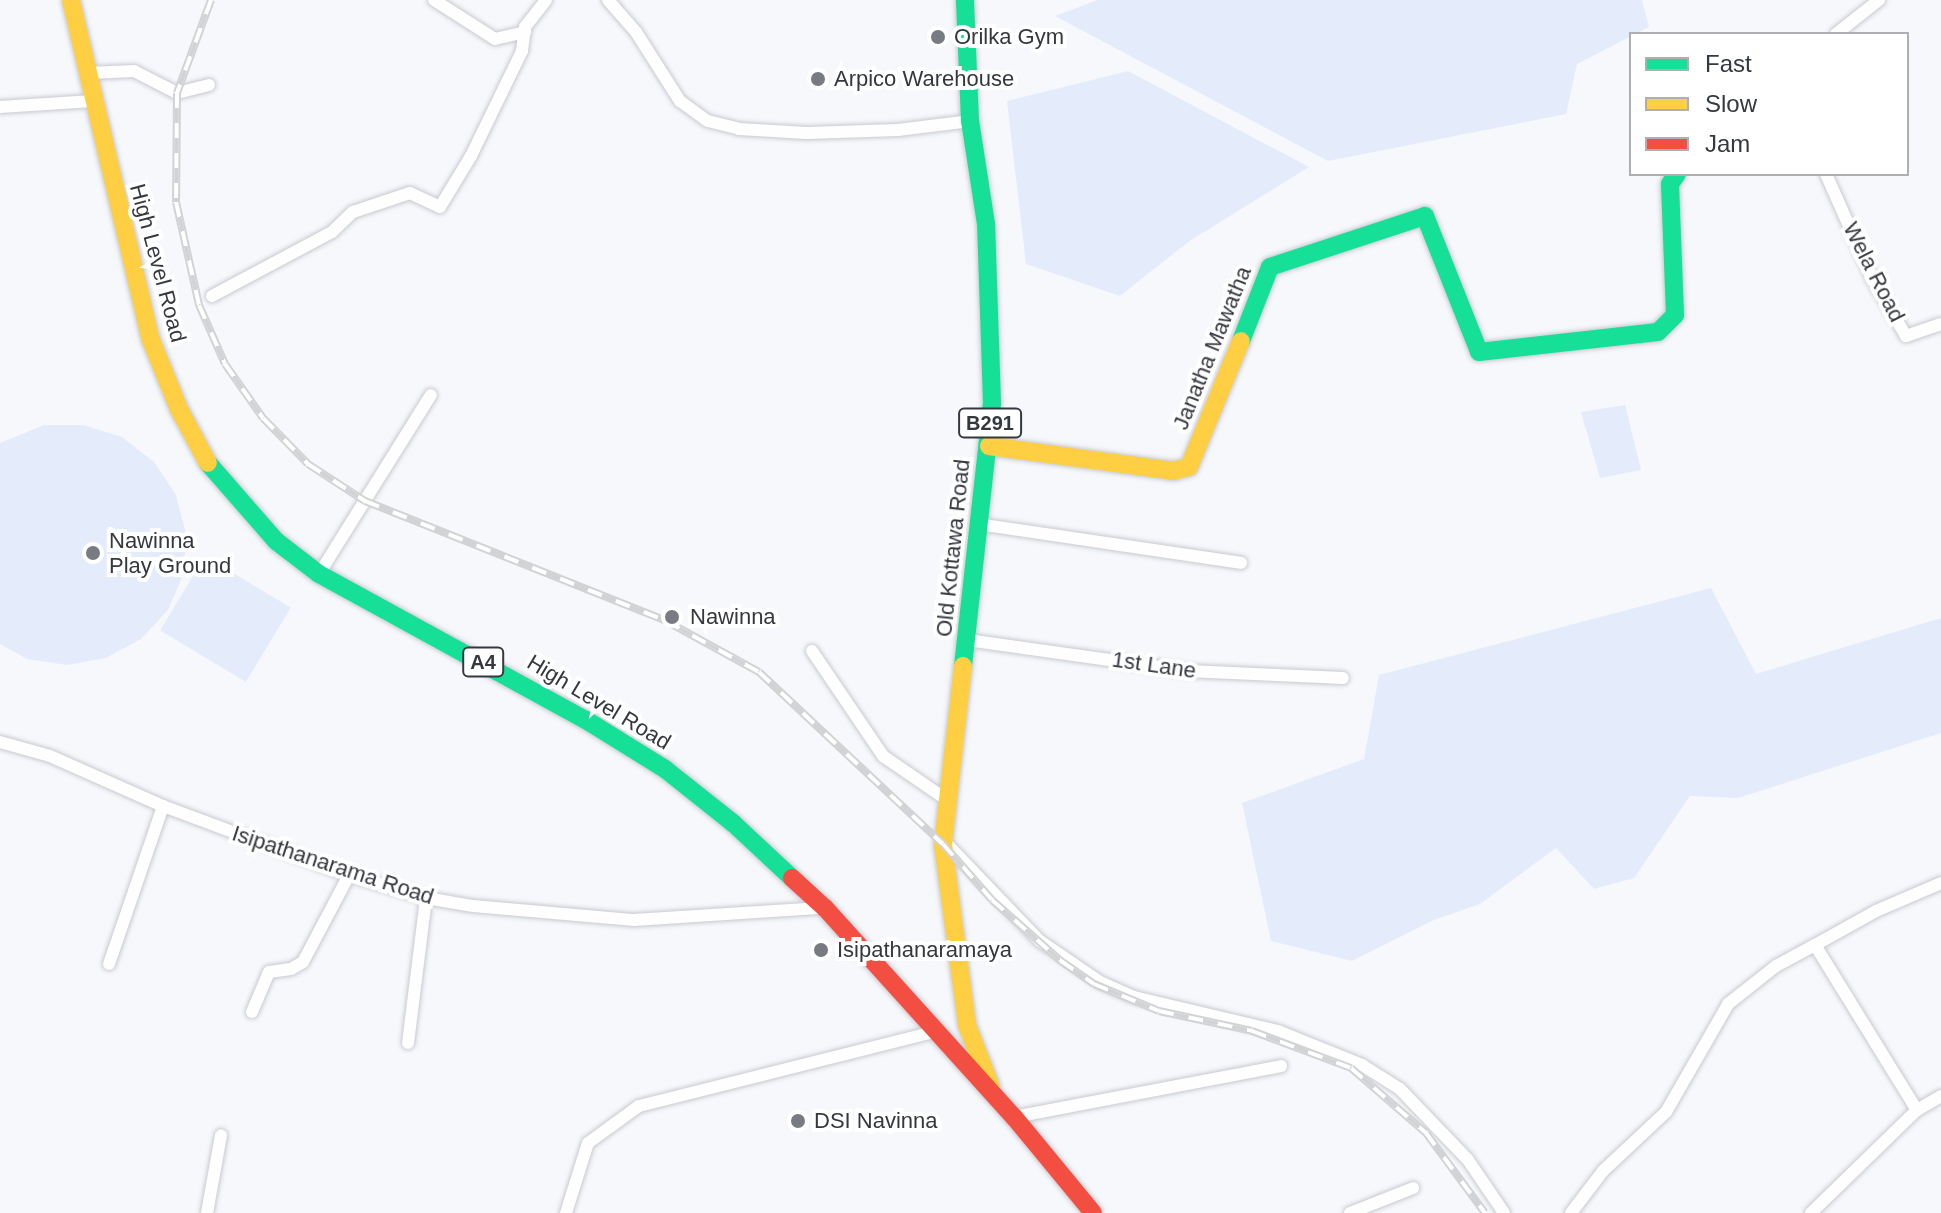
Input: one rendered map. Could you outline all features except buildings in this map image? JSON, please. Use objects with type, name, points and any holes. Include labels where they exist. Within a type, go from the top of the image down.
[{"type":"main road","name":"High Level Road","points":[[71,0],[151,340],[179,409],[204,458],[222,483],[276,541],[319,574],[544,695],[665,769],[733,823],[825,908],[994,1094],[1093,1213]]},
{"type":"main road","name":"Old Kottawa Road","points":[[965,0],[970,121],[986,224],[992,403],[943,840],[967,1025],[994,1094]]},
{"type":"main road","name":"Janatha Mawatha","points":[[989,446],[1173,471],[1189,467],[1208,427],[1270,267],[1425,216],[1479,352],[1658,332],[1675,315],[1670,184],[1676,176]]},
{"type":"street","points":[[434,0],[495,39],[525,32]]},
{"type":"street","points":[[212,296],[332,232],[353,212],[410,193],[440,207],[471,156],[522,51],[525,32],[546,0]]},
{"type":"street","points":[[608,0],[636,32],[680,101],[708,121],[739,129],[807,133],[898,130],[970,121]]},
{"type":"street","points":[[1839,32],[1879,0]]},
{"type":"street","points":[[88,73],[134,71],[177,93],[209,85]]},
{"type":"street","points":[[0,107],[93,101]]},
{"type":"street","name":"Wela Road","points":[[1827,176],[1873,280],[1906,336],[1941,324]]},
{"type":"street","points":[[319,574],[431,395]]},
{"type":"street","points":[[978,524],[1241,563]]},
{"type":"street","name":"1st Lane","points":[[967,640],[1188,671],[1343,678]]},
{"type":"street","points":[[812,651],[883,756],[947,800]]},
{"type":"street","name":"Isipathanarama Road","points":[[0,742],[50,756],[163,806],[349,875],[426,898],[473,906],[634,920],[825,908]]},
{"type":"street","points":[[109,964],[163,806]]},
{"type":"street","points":[[943,840],[1040,941],[1100,982],[1134,997],[1278,1031],[1362,1065],[1400,1089],[1468,1160],[1504,1213]]},
{"type":"street","points":[[252,1012],[269,972],[291,969],[303,962],[349,875]]},
{"type":"street","points":[[1571,1213],[1603,1171],[1666,1112],[1728,1004],[1776,966],[1876,911],[1941,883]]},
{"type":"street","points":[[408,1043],[426,898]]},
{"type":"street","points":[[1815,945],[1917,1110]]},
{"type":"street","points":[[566,1213],[588,1143],[639,1106],[937,1031]]},
{"type":"street","points":[[1014,1117],[1281,1066]]},
{"type":"street","points":[[1811,1213],[1917,1110],[1941,1096]]},
{"type":"street","points":[[207,1213],[221,1135]]},
{"type":"street","points":[[1350,1213],[1413,1188]]},
{"type":"shaded area","points":[[1098,0],[1642,0],[1649,27],[1639,32],[1629,32],[1629,37],[1577,64],[1566,114],[1328,161],[1055,16]]},
{"type":"shaded area","points":[[1128,71],[1309,167],[1188,242],[1120,296],[1026,264],[1007,101]]},
{"type":"shaded area","points":[[1625,405],[1641,470],[1600,478],[1581,412]]},
{"type":"shaded area","name":"Nawinna Play Ground","points":[[44,425],[84,425],[122,437],[154,462],[176,495],[186,534],[184,573],[168,610],[141,639],[106,658],[67,665],[27,659],[0,644],[0,443]]},
{"type":"shaded area","points":[[205,556],[291,608],[246,682],[160,631]]},
{"type":"shaded area","points":[[1711,588],[1756,674],[1941,618],[1941,733],[1738,798],[1690,796],[1634,878],[1594,889],[1556,848],[1480,904],[1434,920],[1352,961],[1271,941],[1242,803],[1364,759],[1379,675]]},
{"type":"railway","points":[[211,0],[177,93],[176,202],[199,305],[225,364],[263,418],[308,464],[365,501],[666,621],[759,672],[943,844],[992,900],[1061,961],[1094,984],[1159,1011],[1252,1031],[1351,1068],[1426,1133],[1485,1213]]},
{"type":"traffic: fast","points":[[963,666],[992,403],[986,224],[970,121],[965,0]]},
{"type":"traffic: fast","points":[[1241,341],[1270,267],[1425,216],[1479,352],[1658,332],[1675,315],[1670,184],[1676,176]]},
{"type":"traffic: fast","points":[[208,463],[276,541],[319,574],[586,720],[665,769],[733,823],[792,878]]},
{"type":"traffic: slow","points":[[71,0],[151,340],[179,409],[208,463]]},
{"type":"traffic: slow","points":[[989,446],[1173,471],[1189,467],[1241,341]]},
{"type":"traffic: slow","points":[[963,666],[943,844],[967,1025],[991,1087]]},
{"type":"traffic: jam","points":[[792,878],[825,908],[1014,1117],[1093,1213]]},
{"type":"place","name":"Orilka Gym","points":[[938,37]]},
{"type":"place","name":"Arpico Warehouse","points":[[818,79]]},
{"type":"place","name":"Nawinna Play Ground","points":[[93,553]]},
{"type":"place","name":"Nawinna","points":[[672,617]]},
{"type":"place","name":"Isipathanaramaya","points":[[821,950]]},
{"type":"place","name":"DSI Navinna","points":[[798,1121]]}]
